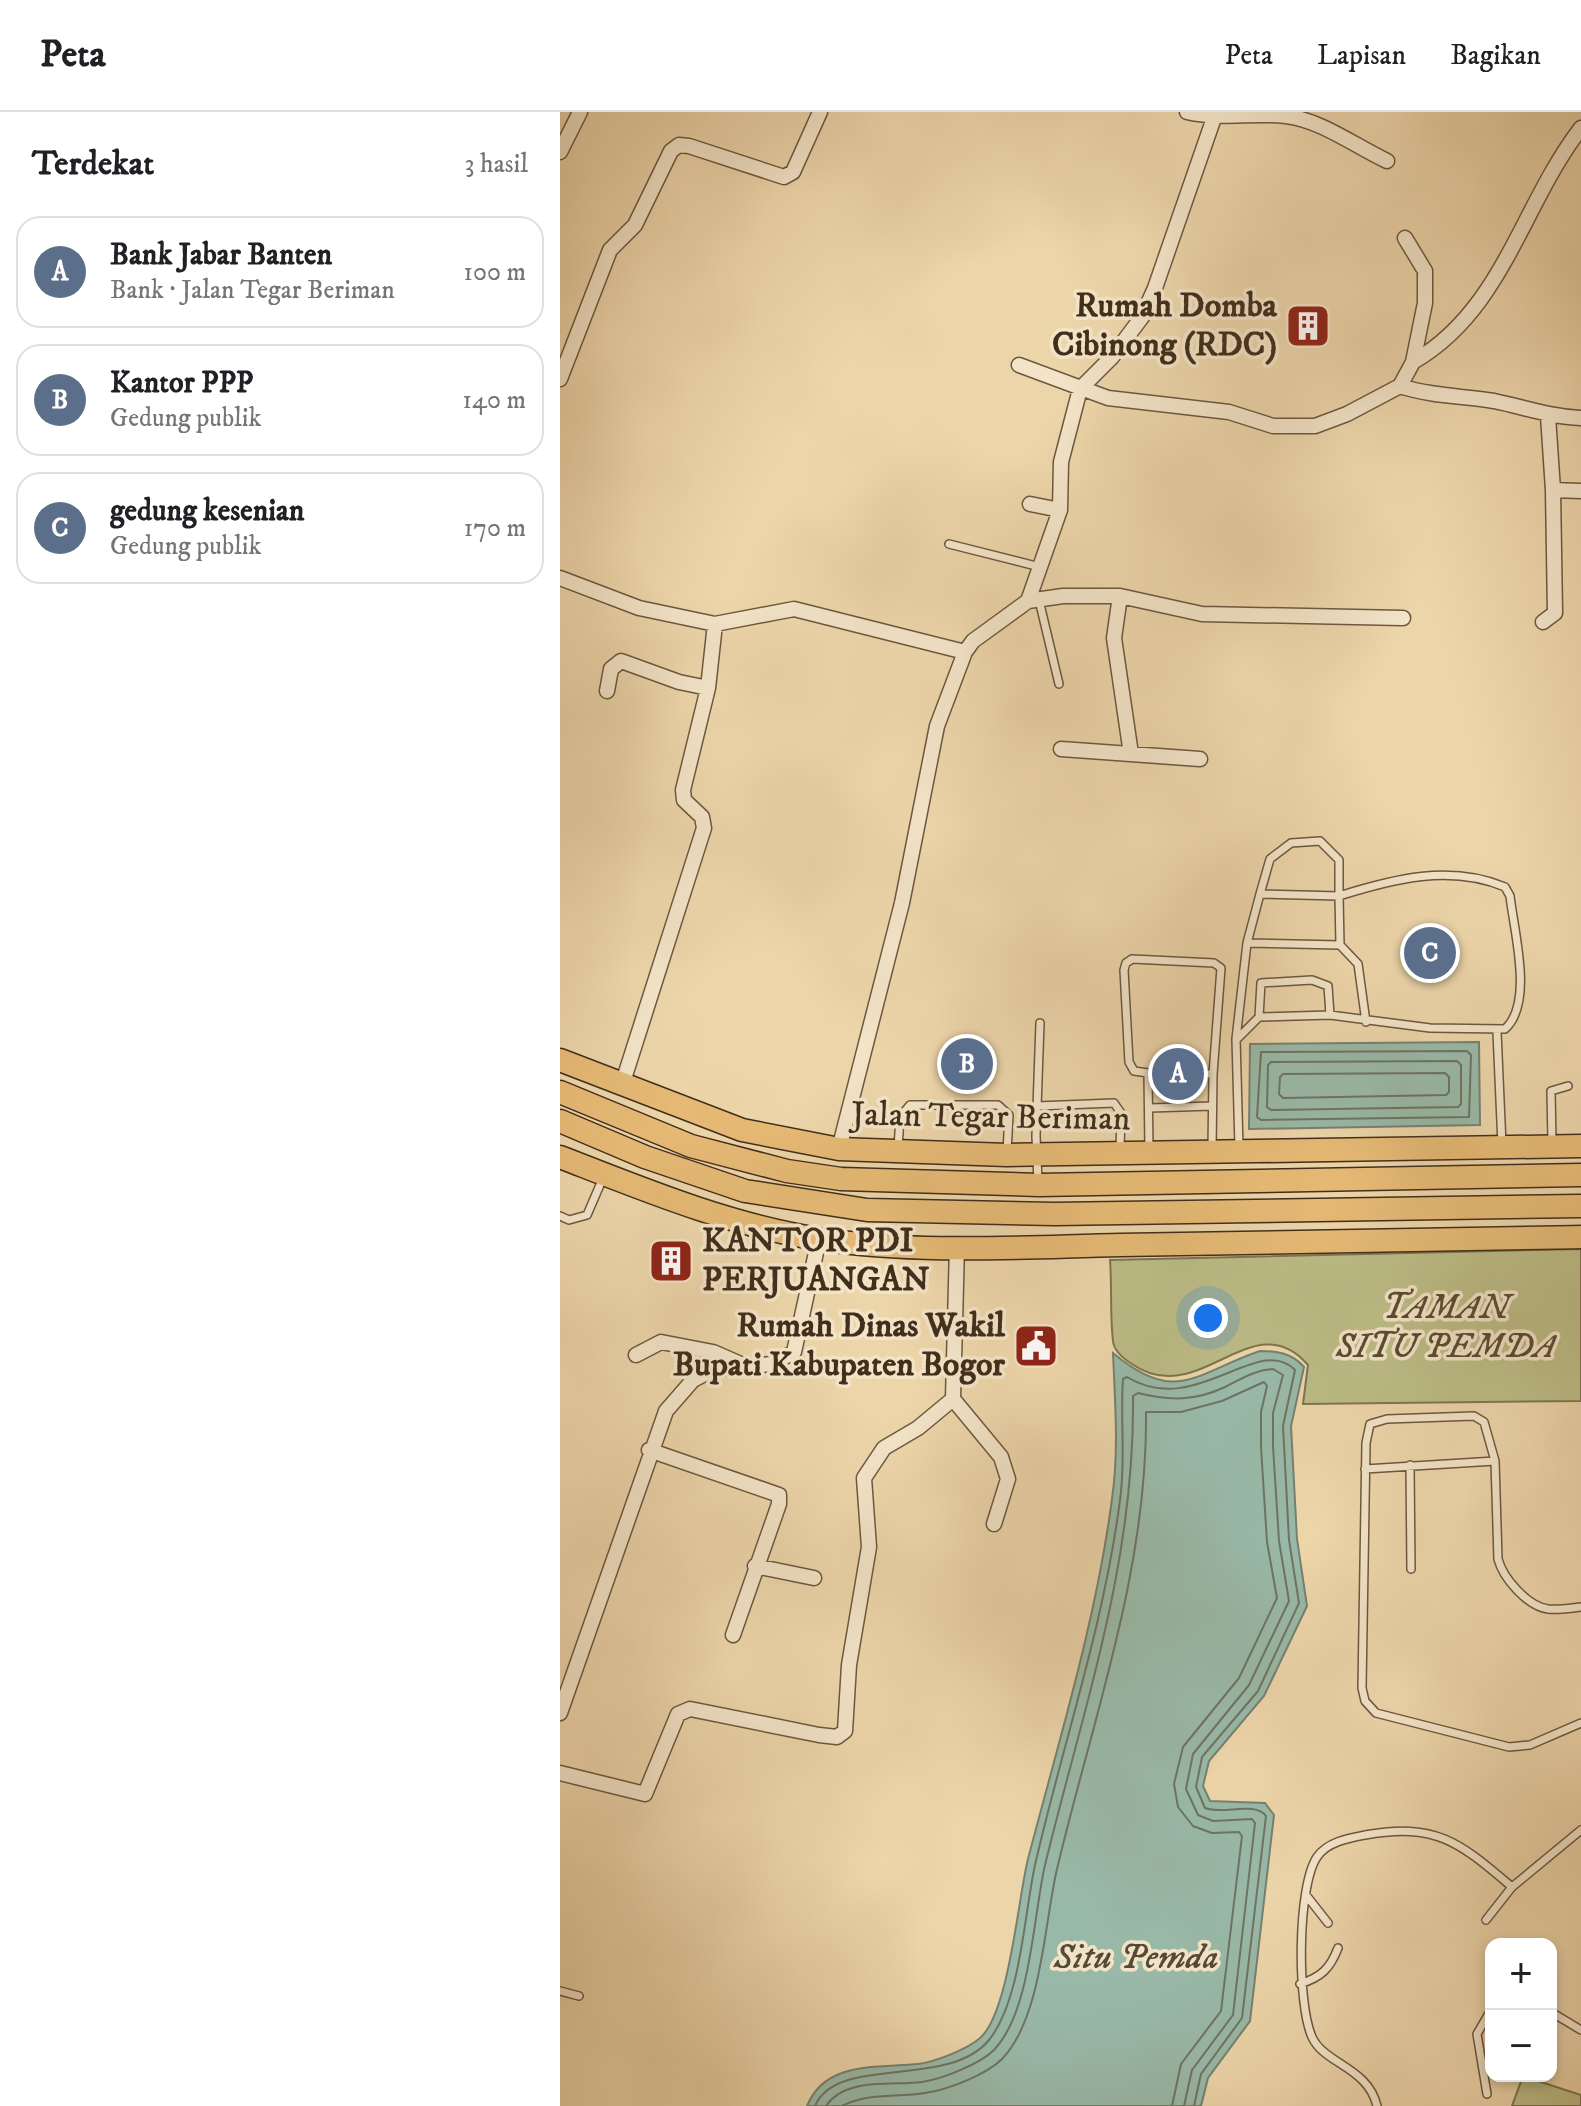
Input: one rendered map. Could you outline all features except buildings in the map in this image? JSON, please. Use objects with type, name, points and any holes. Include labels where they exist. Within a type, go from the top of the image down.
[{"type":"main road","name":"Jalan Tegar Beriman","points":[[560,1060],[742,1130],[839,1149],[898,1154],[1036,1155],[1581,1146]]},
{"type":"main road","name":"Jalan Tegar Beriman","points":[[560,1092],[691,1146],[787,1171],[841,1179],[1039,1185],[1581,1175]]},
{"type":"main road","points":[[560,1121],[645,1157],[745,1191],[867,1210],[1055,1214],[1581,1206]]},
{"type":"main road","points":[[1502,1147],[1503,1177]]},
{"type":"main road","points":[[560,1157],[674,1202],[752,1225],[819,1239],[880,1245],[1054,1246],[1581,1237]]},
{"type":"main road","points":[[1336,1180],[1337,1209]]},
{"type":"main road","points":[[1054,1246],[1055,1214]]},
{"type":"street","points":[[560,152],[580,112]]},
{"type":"street","points":[[560,379],[610,250],[635,225],[671,151],[679,145],[689,146],[784,177],[793,172],[820,112]]},
{"type":"street","points":[[1187,112],[1300,118],[1387,161]]},
{"type":"street","points":[[1034,601],[1040,567],[1060,510],[1061,462],[1080,389],[1112,357],[1142,317],[1215,115]]},
{"type":"street","points":[[1413,362],[1455,334],[1482,302],[1563,151],[1581,128]]},
{"type":"street","points":[[1019,365],[1108,398],[1229,412],[1273,426],[1315,426],[1347,414],[1400,386],[1413,362],[1425,303],[1425,271],[1405,238]]},
{"type":"street","points":[[1400,386],[1424,394],[1495,402],[1548,416],[1581,418]]},
{"type":"street","points":[[1543,622],[1555,613],[1548,416]]},
{"type":"street","points":[[1553,490],[1581,491]]},
{"type":"street","points":[[1030,504],[1060,510]]},
{"type":"street","points":[[562,582],[639,608],[715,624],[794,609],[965,652]]},
{"type":"street","points":[[1120,596],[1114,638],[1131,754]]},
{"type":"street","points":[[839,1149],[902,903],[937,726],[965,652],[973,641],[1034,601],[1120,596],[1202,614],[1403,618]]},
{"type":"street","points":[[622,1085],[704,828],[702,817],[684,800],[683,790],[708,688],[715,624]]},
{"type":"street","points":[[607,691],[611,669],[621,661],[679,682],[708,688]]},
{"type":"street","points":[[1061,749],[1200,759]]},
{"type":"street","points":[[560,1713],[649,1450],[666,1411],[693,1380],[712,1370],[771,1364],[794,1352],[819,1239]]},
{"type":"street","points":[[957,1246],[953,1399],[1001,1457],[1008,1479],[994,1524]]},
{"type":"street","points":[[636,1355],[661,1342],[713,1352],[746,1366]]},
{"type":"street","points":[[560,1773],[645,1794],[678,1714],[690,1709],[819,1735],[837,1737],[845,1731],[849,1665],[869,1547],[864,1478],[884,1448],[918,1428],[953,1399]]},
{"type":"street","points":[[649,1450],[779,1495],[779,1504],[733,1635]]},
{"type":"street","points":[[755,1566],[814,1578]]},
{"type":"lane","points":[[949,544],[1040,567]]},
{"type":"lane","points":[[1034,601],[1059,684]]},
{"type":"lane","points":[[1240,1152],[1236,1039],[1247,943],[1270,859],[1291,843],[1320,841],[1339,860],[1340,945],[1358,964],[1366,1022]]},
{"type":"lane","points":[[1236,1039],[1259,1017],[1330,1015],[1366,1022],[1497,1032],[1516,1020],[1522,994],[1510,896],[1505,887],[1445,874],[1392,880],[1339,896],[1260,894]]},
{"type":"lane","points":[[1247,943],[1340,945]]},
{"type":"lane","points":[[1212,1152],[1213,1074],[1221,968],[1214,963],[1132,959],[1126,963],[1129,1062],[1134,1071],[1213,1074]]},
{"type":"lane","points":[[1259,1017],[1261,983],[1312,980],[1328,986],[1330,1015]]},
{"type":"lane","points":[[1039,1185],[1036,1155],[1040,1023]]},
{"type":"lane","points":[[1497,1032],[1502,1147]]},
{"type":"lane","points":[[1148,1073],[1149,1153]]},
{"type":"lane","points":[[1552,1147],[1551,1091],[1568,1086]]},
{"type":"lane","points":[[1037,1106],[1114,1103],[1121,1113],[1120,1154]]},
{"type":"lane","points":[[898,1154],[903,1109],[910,1105],[945,1104],[1006,1109],[1009,1115],[1007,1155]]},
{"type":"lane","points":[[1150,1108],[1212,1106]]},
{"type":"lane","points":[[560,1216],[569,1220],[587,1215],[605,1175]]},
{"type":"lane","points":[[1581,1607],[1549,1609],[1536,1605],[1502,1572],[1498,1559],[1495,1461],[1484,1422],[1474,1416],[1387,1419],[1370,1424],[1365,1469],[1362,1688],[1365,1701],[1376,1713],[1509,1747],[1530,1745],[1581,1723]]},
{"type":"lane","points":[[1365,1469],[1495,1461]]},
{"type":"lane","points":[[1410,1465],[1411,1569]]},
{"type":"lane","points":[[1486,1920],[1512,1887],[1581,1830]]},
{"type":"lane","points":[[1377,2106],[1367,2083],[1313,2041],[1300,1984],[1306,1895],[1311,1869],[1325,1848],[1349,1838],[1407,1831],[1440,1834],[1455,1842],[1512,1887]]},
{"type":"lane","points":[[1306,1895],[1328,1923]]},
{"type":"lane","points":[[1300,1984],[1320,1977],[1332,1963],[1338,1948]]},
{"type":"lane","points":[[560,1991],[579,1996]]},
{"type":"lane","points":[[1557,2016],[1581,2030]]},
{"type":"lane","points":[[1485,2020],[1477,2034],[1487,2094]]},
{"type":"green space","name":"TAMAN SITU PEMDA","points":[[1581,1249],[1581,1401],[1303,1404],[1308,1365],[1287,1349],[1267,1344],[1180,1375],[1157,1375],[1126,1360],[1113,1341],[1110,1260]]},
{"type":"green space","points":[[1521,2082],[1541,2082],[1581,2095],[1581,2106],[1512,2106]]},
{"type":"water","points":[[1479,1042],[1480,1125],[1249,1129],[1250,1044]]},
{"type":"water","name":"Situ Pemda","points":[[1260,1351],[1284,1354],[1304,1367],[1291,1426],[1297,1539],[1307,1606],[1264,1696],[1209,1761],[1203,1786],[1210,1801],[1265,1803],[1274,1815],[1250,2021],[1208,2078],[1201,2106],[807,2106],[815,2091],[839,2074],[870,2067],[925,2063],[966,2047],[979,2039],[998,2006],[1011,1955],[1028,1859],[1076,1680],[1105,1545],[1115,1462],[1113,1353],[1153,1378],[1170,1381],[1202,1375]]},
{"type":"place","name":"Rumah Domba Cibinong (RDC)","points":[[1308,326]]},
{"type":"place","name":"gedung kesenian","points":[[1430,953]]},
{"type":"place","name":"Kantor PPP","points":[[967,1064]]},
{"type":"place","name":"Bank Jabar Banten","points":[[1178,1074]]},
{"type":"place","name":"KANTOR PDI PERJUANGAN","points":[[671,1261]]},
{"type":"place","name":"Rumah Dinas Wakil Bupati Kabupaten Bogor","points":[[1036,1346]]}]
